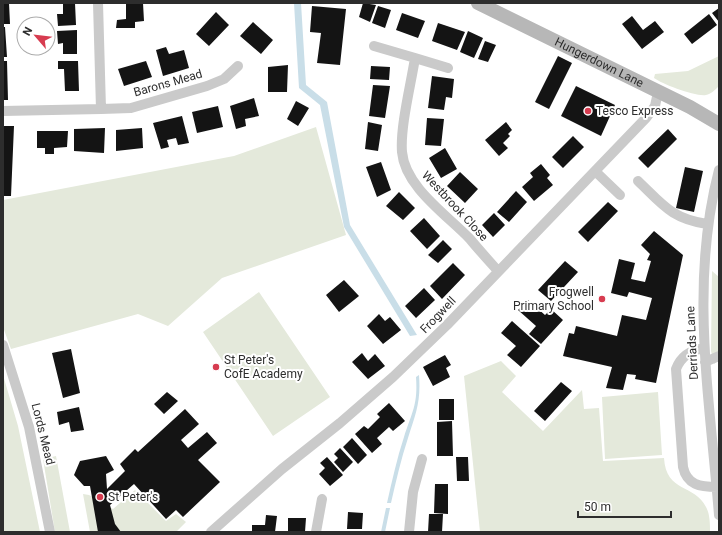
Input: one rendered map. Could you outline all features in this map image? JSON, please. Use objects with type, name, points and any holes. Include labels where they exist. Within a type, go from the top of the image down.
[{"type":"main road","name":"Hungerdown Lane","points":[[478,3],[690,107],[719,124]]},
{"type":"street","points":[[98,3],[101,110]]},
{"type":"street","points":[[374,46],[448,68]]},
{"type":"street","name":"Westbrook Close","points":[[415,58],[402,138],[402,153],[405,166],[420,190],[470,240],[498,271]]},
{"type":"street","name":"Barons Mead","points":[[3,111],[101,110],[130,108],[207,86],[224,79],[237,66]]},
{"type":"street","name":"Frogwell","points":[[211,532],[282,469],[340,423],[393,377],[447,325],[596,172],[651,113],[655,106],[658,92]]},
{"type":"street","name":"Derriads Lane","points":[[719,170],[707,224],[703,290],[704,348],[718,469],[716,487],[719,515]]},
{"type":"street","points":[[596,172],[620,195]]},
{"type":"street","points":[[638,181],[676,215],[684,220],[707,224]]},
{"type":"street","name":"Lords Mead","points":[[3,345],[29,427],[50,532]]},
{"type":"street","points":[[704,348],[684,356],[676,369],[683,467],[690,482],[698,486],[716,487]]},
{"type":"street","points":[[705,362],[719,356]]},
{"type":"street","points":[[409,532],[413,492],[422,459]]},
{"type":"street","points":[[316,532],[322,499]]},
{"type":"shaded area","points":[[719,56],[719,86],[713,92],[706,95],[695,94],[671,87],[654,78],[655,74],[688,71]]},
{"type":"shaded area","points":[[316,127],[346,235],[222,278],[168,326],[138,314],[11,349],[3,327],[3,200],[234,156]]},
{"type":"shaded area","points":[[712,271],[719,277],[719,360],[714,364],[711,351]]},
{"type":"shaded area","points":[[259,292],[330,397],[273,436],[203,332]]},
{"type":"shaded area","points":[[501,361],[516,376],[502,392],[543,431],[582,390],[584,409],[599,408],[603,461],[664,458],[666,469],[675,483],[695,495],[706,507],[710,522],[710,532],[480,532],[464,376]]},
{"type":"shaded area","points":[[3,375],[18,426],[40,532],[3,532]]},
{"type":"shaded area","points":[[658,392],[662,455],[605,459],[602,397]]},
{"type":"shaded area","points":[[56,456],[70,532],[55,532],[43,459]]},
{"type":"shaded area","points":[[135,490],[166,521],[176,514],[186,522],[176,532],[90,532],[83,494],[89,495],[113,509]]},
{"type":"water","points":[[294,3],[301,3],[306,85],[327,102],[350,225],[417,335],[410,336],[344,227],[320,105],[299,88]]},
{"type":"water","points":[[419,375],[419,400],[416,414],[405,446],[391,503],[387,503],[399,453],[414,408],[416,377]]},
{"type":"water","points":[[386,508],[390,508],[385,532],[381,532]]},
{"type":"building","points":[[3,3],[9,3],[10,24],[3,24]]},
{"type":"building","points":[[63,3],[75,3],[76,25],[58,26],[57,14],[63,14]]},
{"type":"building","points":[[126,3],[143,3],[144,21],[135,22],[135,28],[116,28],[117,20],[126,19]]},
{"type":"building","points":[[363,3],[376,5],[370,22],[359,17]]},
{"type":"building","points":[[312,6],[346,9],[340,65],[317,63],[321,33],[310,32]]},
{"type":"building","points":[[378,6],[391,10],[385,28],[372,23]]},
{"type":"building","points":[[719,8],[719,22],[712,13]]},
{"type":"building","points":[[216,12],[229,25],[209,46],[196,34]]},
{"type":"building","points":[[402,13],[425,21],[418,38],[396,30]]},
{"type":"building","points":[[709,14],[717,25],[692,44],[684,34]]},
{"type":"building","points":[[632,16],[643,30],[655,21],[664,32],[642,49],[622,24]]},
{"type":"building","points":[[253,22],[273,40],[261,54],[240,36]]},
{"type":"building","points":[[438,23],[465,32],[457,50],[432,41]]},
{"type":"building","points":[[3,27],[5,27],[7,57],[3,57]]},
{"type":"building","points":[[77,30],[77,54],[63,54],[63,43],[58,44],[57,31]]},
{"type":"building","points":[[468,31],[483,38],[474,58],[460,52]]},
{"type":"building","points":[[485,41],[496,45],[488,62],[478,59]]},
{"type":"building","points":[[166,47],[169,54],[184,50],[189,68],[163,76],[156,50]]},
{"type":"building","points":[[558,56],[572,63],[549,109],[535,102]]},
{"type":"building","points":[[3,61],[7,61],[8,100],[3,100]]},
{"type":"building","points":[[58,61],[78,61],[79,91],[65,91],[64,69],[58,69]]},
{"type":"building","points":[[146,61],[152,77],[124,86],[118,69]]},
{"type":"building","points":[[288,65],[287,92],[268,92],[268,67]]},
{"type":"building","points":[[371,66],[390,67],[389,80],[370,79]]},
{"type":"building","points":[[432,76],[454,79],[452,98],[446,97],[444,110],[428,108]]},
{"type":"building","points":[[373,85],[390,86],[385,118],[369,116]]},
{"type":"building","name":"Tesco Express","points":[[576,86],[615,105],[601,136],[561,116]]},
{"type":"building","points":[[254,98],[259,116],[245,119],[246,126],[236,129],[230,106]]},
{"type":"building","points":[[296,101],[309,108],[298,126],[287,119]]},
{"type":"building","points":[[218,106],[223,127],[197,133],[192,112]]},
{"type":"building","points":[[182,116],[189,143],[178,145],[176,138],[167,140],[169,147],[161,149],[153,123]]},
{"type":"building","points":[[427,118],[444,119],[441,146],[425,145]]},
{"type":"building","points":[[368,122],[382,125],[378,151],[365,149]]},
{"type":"building","points":[[506,122],[512,130],[508,134],[510,136],[503,143],[508,148],[499,156],[485,140]]},
{"type":"building","points":[[3,126],[14,126],[11,196],[3,196]]},
{"type":"building","points":[[105,128],[104,153],[74,151],[74,129]]},
{"type":"building","points":[[142,128],[143,148],[116,151],[116,130]]},
{"type":"building","points":[[668,129],[677,139],[648,168],[638,158]]},
{"type":"building","points":[[37,131],[68,131],[67,147],[54,148],[54,154],[45,154],[45,148],[37,148]]},
{"type":"building","points":[[573,136],[584,147],[563,168],[552,157]]},
{"type":"building","points":[[445,148],[457,169],[441,178],[429,158]]},
{"type":"building","points":[[381,162],[391,190],[377,197],[366,167]]},
{"type":"building","points":[[541,164],[550,175],[547,178],[553,185],[534,201],[522,187],[533,177],[530,173]]},
{"type":"building","points":[[685,167],[703,171],[694,212],[676,208]]},
{"type":"building","points":[[460,172],[478,189],[465,203],[447,186]]},
{"type":"building","points":[[516,191],[527,202],[509,222],[497,212]]},
{"type":"building","points":[[399,192],[415,208],[403,220],[386,206]]},
{"type":"building","points":[[608,202],[618,211],[588,242],[578,232]]},
{"type":"building","points":[[494,213],[505,225],[493,237],[482,225]]},
{"type":"building","points":[[424,218],[440,236],[427,249],[410,231]]},
{"type":"building","points":[[654,231],[683,255],[656,383],[635,379],[636,375],[627,374],[623,390],[606,388],[612,367],[563,356],[569,333],[574,334],[576,326],[617,336],[622,315],[646,320],[652,298],[629,292],[627,297],[611,293],[619,259],[635,263],[631,279],[645,282],[651,261],[647,260],[650,254],[641,245]]},
{"type":"building","points":[[443,240],[452,249],[438,263],[428,255]]},
{"type":"building","points":[[565,261],[578,272],[551,301],[538,290]]},
{"type":"building","points":[[453,263],[465,275],[442,299],[430,286]]},
{"type":"building","points":[[344,280],[359,296],[339,312],[326,295]]},
{"type":"building","points":[[424,288],[435,300],[416,318],[405,306]]},
{"type":"building","points":[[528,300],[545,315],[551,309],[563,320],[541,344],[529,334],[536,326],[518,310]]},
{"type":"building","points":[[379,314],[385,321],[390,317],[401,330],[383,344],[367,326]]},
{"type":"building","points":[[512,321],[540,346],[521,367],[507,355],[516,346],[501,333]]},
{"type":"building","points":[[71,349],[80,393],[63,398],[52,353]]},
{"type":"building","points":[[362,353],[368,361],[375,354],[385,366],[368,379],[352,362]]},
{"type":"building","points":[[445,355],[451,365],[446,368],[450,377],[433,386],[423,367]]},
{"type":"building","points":[[561,382],[572,391],[545,421],[534,411]]},
{"type":"building","points":[[167,392],[178,401],[164,414],[154,404]]},
{"type":"building","points":[[439,399],[454,399],[454,420],[439,420]]},
{"type":"building","points":[[389,403],[405,421],[393,431],[389,427],[377,438],[382,444],[372,453],[355,434],[364,426],[368,429],[380,417],[377,414]]},
{"type":"building","points":[[79,407],[84,430],[71,432],[69,422],[59,425],[57,412]]},
{"type":"building","points":[[185,409],[199,424],[181,440],[188,448],[207,432],[217,443],[198,460],[220,482],[183,517],[176,510],[166,519],[134,484],[110,505],[115,524],[121,532],[98,532],[90,486],[84,486],[74,475],[80,461],[106,456],[114,470],[106,474],[107,489],[125,471],[120,464],[135,449],[138,452]]},
{"type":"building","points":[[452,421],[453,456],[437,456],[437,422]]},
{"type":"building","points":[[352,438],[367,455],[358,464],[343,447]]},
{"type":"building","points":[[340,448],[353,462],[343,472],[334,462],[338,458],[334,454]]},
{"type":"building","points":[[327,457],[343,475],[330,486],[319,474],[325,468],[320,463]]},
{"type":"building","points":[[456,457],[468,457],[469,481],[457,481]]},
{"type":"building","points":[[435,484],[448,484],[448,514],[434,513]]},
{"type":"building","points":[[348,512],[363,513],[362,529],[347,529]]},
{"type":"building","points":[[429,514],[443,514],[442,532],[428,532]]},
{"type":"building","points":[[266,515],[277,516],[275,532],[252,532],[252,525],[265,525]]},
{"type":"building","points":[[288,518],[306,518],[305,532],[288,532]]},
{"type":"place","name":"Tesco Express","points":[[588,111]]},
{"type":"place","name":"Frogwell Primary School","points":[[602,299]]},
{"type":"place","name":"St Peter's CofE Academy","points":[[216,367]]},
{"type":"place","name":"St Peter's","points":[[100,497]]}]
